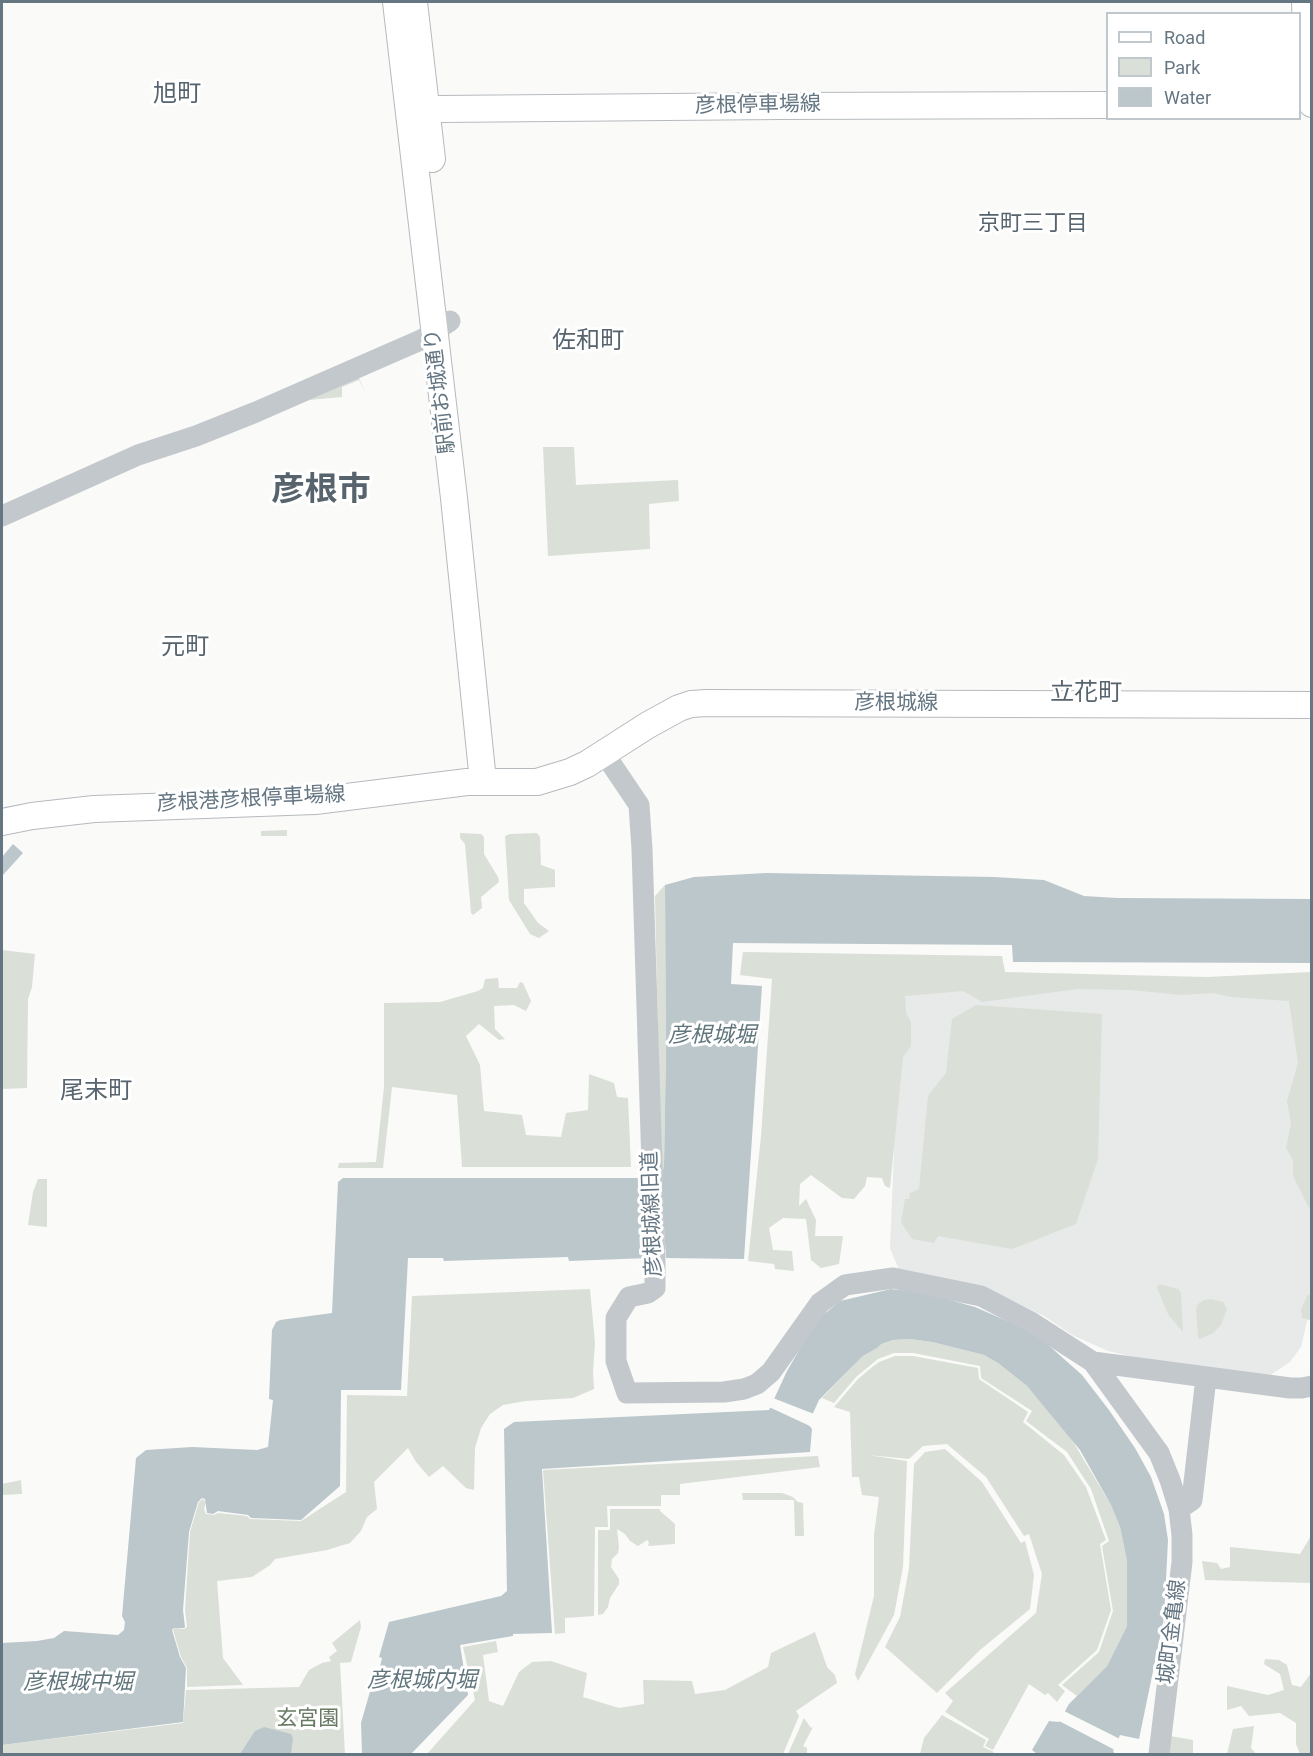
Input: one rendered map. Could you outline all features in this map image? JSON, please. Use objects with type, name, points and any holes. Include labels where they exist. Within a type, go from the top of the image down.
[{"type":"main road","name":"駅前お城通り","points":[[396,2],[418,111]]},
{"type":"main road","name":"駅前お城通り","points":[[414,2],[418,111],[492,781]]},
{"type":"main road","points":[[1305,2],[1308,87],[1311,106]]},
{"type":"main road","name":"彦根停車場線","points":[[418,111],[1106,105]]},
{"type":"main road","name":"彦根城線","points":[[492,781],[537,782],[570,772],[673,711],[691,704],[1311,705]]},
{"type":"main road","name":"彦根港彦根停車場線","points":[[2,822],[102,808],[315,801],[492,781]]},
{"type":"street","points":[[2,516],[138,455],[196,436],[256,412],[423,339],[442,326]]},
{"type":"street","name":"彦根城線旧道","points":[[604,753],[639,805],[642,840],[656,1261],[655,1288],[648,1293],[629,1297],[616,1318],[616,1361],[627,1393],[724,1392],[757,1384],[771,1372],[820,1303],[845,1285],[894,1278],[981,1296],[1031,1322],[1093,1362],[1159,1453],[1179,1509]]},
{"type":"street","points":[[1093,1362],[1290,1388],[1311,1386]]},
{"type":"street","points":[[1179,1509],[1192,1500],[1206,1378]]},
{"type":"street","name":"城町金亀線","points":[[1159,1755],[1182,1563],[1179,1509]]},
{"type":"shaded area","points":[[901,983],[1304,985],[1312,1069],[1312,1318],[1307,1321],[1301,1347],[1290,1362],[1269,1376],[1183,1369],[1108,1351],[1072,1335],[1044,1316],[996,1293],[899,1270],[890,1248]]},
{"type":"green space","points":[[359,378],[365,392],[359,380],[342,387],[342,397],[309,400]]},
{"type":"green space","points":[[543,447],[574,447],[576,485],[678,480],[679,501],[649,504],[650,549],[548,556]]},
{"type":"green space","points":[[287,830],[287,836],[261,836],[261,831]]},
{"type":"green space","points":[[460,833],[481,834],[484,837],[484,854],[499,882],[481,897],[482,908],[473,915],[465,844],[460,838]]},
{"type":"green space","points":[[537,833],[540,837],[541,865],[555,870],[555,887],[524,889],[524,903],[538,923],[549,931],[539,938],[530,934],[509,900],[505,836]]},
{"type":"green space","points":[[665,885],[666,1055],[664,1165],[661,1180],[655,896]]},
{"type":"green space","points":[[2,950],[35,954],[32,987],[28,999],[27,1088],[2,1089]]},
{"type":"green space","points":[[743,952],[1002,956],[1005,972],[1207,977],[1311,972],[1311,1212],[1293,1176],[1293,1160],[1286,1148],[1291,1124],[1287,1101],[1298,1063],[1289,1001],[1231,997],[1213,993],[1181,995],[1131,990],[1077,989],[982,1002],[963,991],[905,996],[906,1013],[911,1022],[911,1046],[903,1057],[890,1188],[885,1186],[882,1178],[867,1177],[865,1186],[854,1199],[842,1198],[811,1175],[800,1184],[799,1206],[806,1199],[816,1220],[815,1236],[843,1236],[839,1264],[821,1268],[811,1260],[806,1219],[783,1218],[769,1228],[773,1250],[792,1251],[794,1271],[775,1269],[774,1264],[748,1261],[761,1136],[772,979],[740,975]]},
{"type":"green space","points":[[498,978],[499,988],[517,988],[520,982],[523,983],[531,1001],[526,1011],[514,1005],[494,1006],[495,1029],[505,1039],[499,1040],[479,1024],[466,1036],[480,1065],[484,1111],[522,1115],[526,1135],[561,1137],[566,1113],[588,1110],[589,1074],[614,1083],[617,1097],[628,1098],[631,1167],[462,1167],[457,1095],[392,1087],[383,1168],[338,1168],[339,1163],[376,1162],[384,1087],[384,1003],[440,1002],[478,991],[483,988],[485,979]]},
{"type":"green space","points":[[976,1005],[1102,1014],[1098,1159],[1076,1224],[1012,1249],[938,1236],[934,1243],[912,1239],[901,1222],[905,1199],[909,1199],[910,1193],[919,1189],[928,1096],[946,1073],[952,1019]]},
{"type":"green space","points":[[38,1179],[47,1179],[47,1227],[28,1225],[33,1192]]},
{"type":"green space","points":[[1159,1284],[1178,1289],[1181,1293],[1183,1332],[1168,1314],[1157,1288]]},
{"type":"green space","points":[[590,1289],[595,1343],[594,1389],[573,1398],[503,1405],[490,1414],[481,1428],[475,1448],[474,1490],[466,1488],[443,1466],[429,1477],[408,1448],[374,1482],[377,1509],[367,1517],[361,1531],[350,1543],[327,1550],[275,1559],[252,1577],[217,1581],[223,1658],[243,1685],[187,1687],[187,1668],[181,1657],[173,1630],[187,1627],[185,1610],[190,1532],[199,1502],[203,1499],[206,1502],[204,1509],[206,1514],[218,1513],[247,1516],[250,1519],[301,1521],[346,1492],[347,1395],[407,1396],[412,1296]]},
{"type":"green space","points":[[1311,1294],[1311,1320],[1302,1318],[1301,1310],[1307,1296]]},
{"type":"green space","points":[[1204,1300],[1223,1302],[1227,1309],[1221,1325],[1213,1333],[1200,1339],[1196,1309],[1198,1304]]},
{"type":"green space","points":[[910,1339],[984,1355],[1027,1386],[1069,1435],[1111,1505],[1120,1527],[1127,1561],[1127,1626],[1107,1666],[1077,1696],[1062,1685],[1099,1652],[1113,1611],[1102,1546],[1109,1541],[1091,1489],[1067,1452],[1026,1421],[1032,1411],[981,1378],[980,1366],[913,1353],[894,1353],[878,1359],[856,1377],[834,1403],[822,1398],[863,1356],[880,1344],[893,1340]]},
{"type":"green space","points":[[895,1356],[913,1356],[978,1368],[979,1379],[1028,1412],[1023,1422],[1064,1455],[1086,1487],[1106,1540],[1100,1544],[1111,1610],[1097,1650],[1058,1685],[1065,1691],[1057,1702],[1048,1693],[1045,1695],[1029,1684],[993,1750],[985,1746],[989,1739],[945,1712],[953,1701],[945,1693],[1036,1613],[1042,1574],[1029,1534],[1024,1536],[986,1477],[947,1444],[923,1446],[909,1459],[868,1455],[907,1461],[903,1567],[894,1615],[858,1681],[855,1674],[874,1596],[874,1535],[879,1497],[862,1495],[859,1477],[852,1477],[850,1412],[834,1407],[858,1379],[871,1368]]},
{"type":"green space","points":[[945,1449],[982,1482],[1021,1543],[1025,1541],[1034,1575],[1030,1609],[980,1650],[937,1693],[885,1647],[900,1617],[909,1568],[914,1464],[925,1452]]},
{"type":"green space","points":[[818,1456],[820,1467],[680,1484],[680,1495],[661,1495],[661,1506],[607,1506],[608,1527],[595,1527],[594,1616],[565,1618],[565,1633],[555,1634],[543,1470]]},
{"type":"green space","points":[[21,1480],[22,1494],[2,1495],[2,1484]]},
{"type":"green space","points":[[742,1493],[782,1493],[803,1503],[804,1536],[795,1536],[794,1500],[743,1500]]},
{"type":"green space","points":[[610,1509],[660,1509],[675,1524],[675,1544],[648,1546],[647,1540],[638,1546],[617,1529],[619,1547],[618,1553],[612,1559],[611,1567],[619,1579],[619,1584],[610,1598],[608,1607],[603,1614],[598,1615],[598,1530],[610,1530]]},
{"type":"green space","points":[[1311,1536],[1311,1583],[1205,1580],[1202,1561],[1217,1563],[1221,1569],[1230,1567],[1230,1547],[1300,1554]]},
{"type":"green space","name":"玄宮園","points":[[360,1620],[361,1627],[351,1662],[340,1663],[345,1754],[2,1754],[2,1745],[183,1723],[186,1690],[299,1687],[309,1670],[331,1661],[329,1657],[337,1651],[332,1643]]},
{"type":"green space","points":[[815,1632],[827,1667],[835,1675],[837,1683],[796,1711],[799,1716],[783,1754],[427,1754],[475,1700],[463,1647],[496,1641],[498,1652],[483,1655],[489,1701],[503,1706],[519,1672],[532,1662],[551,1661],[587,1673],[583,1697],[619,1708],[644,1704],[643,1680],[692,1681],[695,1694],[725,1690],[768,1667],[771,1653]]},
{"type":"green space","points":[[1265,1659],[1279,1660],[1287,1665],[1292,1685],[1301,1687],[1311,1673],[1311,1754],[1300,1754],[1296,1744],[1296,1723],[1280,1713],[1249,1716],[1241,1706],[1227,1710],[1227,1686],[1268,1695],[1284,1690],[1280,1674],[1264,1664]]},
{"type":"green space","points":[[942,1715],[986,1740],[983,1747],[994,1752],[992,1754],[920,1754],[924,1738]]},
{"type":"green space","points":[[804,1718],[811,1728],[813,1727],[803,1746],[807,1748],[807,1754],[788,1754]]},
{"type":"green space","points":[[1254,1726],[1251,1748],[1256,1754],[1227,1754],[1233,1729]]},
{"type":"green space","points":[[1170,1736],[1193,1740],[1193,1754],[1167,1754]]},
{"type":"water","points":[[13,844],[23,853],[2,876],[2,857]]},
{"type":"water","name":"彦根城堀","points":[[766,873],[1044,880],[1084,896],[1117,898],[1311,899],[1311,963],[1013,962],[1012,945],[733,943],[731,984],[762,986],[744,1259],[666,1258],[661,1180],[664,1165],[666,1055],[665,885],[694,877]]},
{"type":"water","name":"彦根城中堀","points":[[343,1178],[644,1178],[648,1258],[569,1261],[568,1257],[444,1261],[443,1258],[408,1258],[401,1390],[341,1390],[340,1486],[301,1520],[251,1518],[248,1515],[218,1511],[213,1514],[207,1513],[205,1499],[202,1498],[198,1502],[189,1532],[183,1610],[185,1627],[172,1630],[180,1657],[186,1668],[183,1722],[2,1745],[2,1643],[54,1638],[64,1631],[118,1635],[124,1630],[125,1622],[122,1616],[136,1458],[146,1450],[192,1447],[257,1450],[268,1447],[273,1400],[269,1399],[272,1330],[276,1322],[280,1320],[332,1313],[338,1182]]},
{"type":"water","name":"彦根城内堀","points":[[891,1289],[925,1293],[975,1307],[1021,1327],[1046,1343],[1082,1375],[1135,1448],[1151,1477],[1164,1514],[1168,1540],[1164,1618],[1139,1739],[1120,1735],[1113,1751],[1115,1754],[1037,1754],[1032,1750],[1049,1721],[1059,1722],[1069,1704],[1107,1666],[1127,1626],[1127,1561],[1120,1527],[1111,1505],[1080,1450],[1027,1386],[984,1355],[910,1339],[893,1340],[881,1344],[863,1356],[819,1400],[808,1424],[812,1429],[810,1452],[542,1469],[552,1633],[513,1634],[513,1636],[460,1645],[468,1695],[411,1754],[362,1754],[361,1723],[373,1681],[377,1681],[382,1658],[379,1657],[389,1622],[501,1596],[507,1591],[504,1429],[514,1422],[769,1410],[787,1371],[816,1321],[840,1301]]},
{"type":"water","points":[[264,1727],[291,1734],[293,1738],[291,1754],[240,1754],[255,1731]]},
{"type":"pier","points":[[773,1398],[814,1414],[812,1427],[769,1407]]},
{"type":"pier","points":[[1062,1710],[1122,1740],[1117,1751],[1053,1720],[1057,1719]]},
{"type":"district","name":"旭町","points":[[177,95]]},
{"type":"district","name":"京町三丁目","points":[[1033,224]]},
{"type":"district","name":"佐和町","points":[[588,342]]},
{"type":"district","name":"彦根市","points":[[321,492]]},
{"type":"district","name":"元町","points":[[185,648]]},
{"type":"district","name":"立花町","points":[[1086,694]]},
{"type":"district","name":"尾末町","points":[[96,1092]]}]
